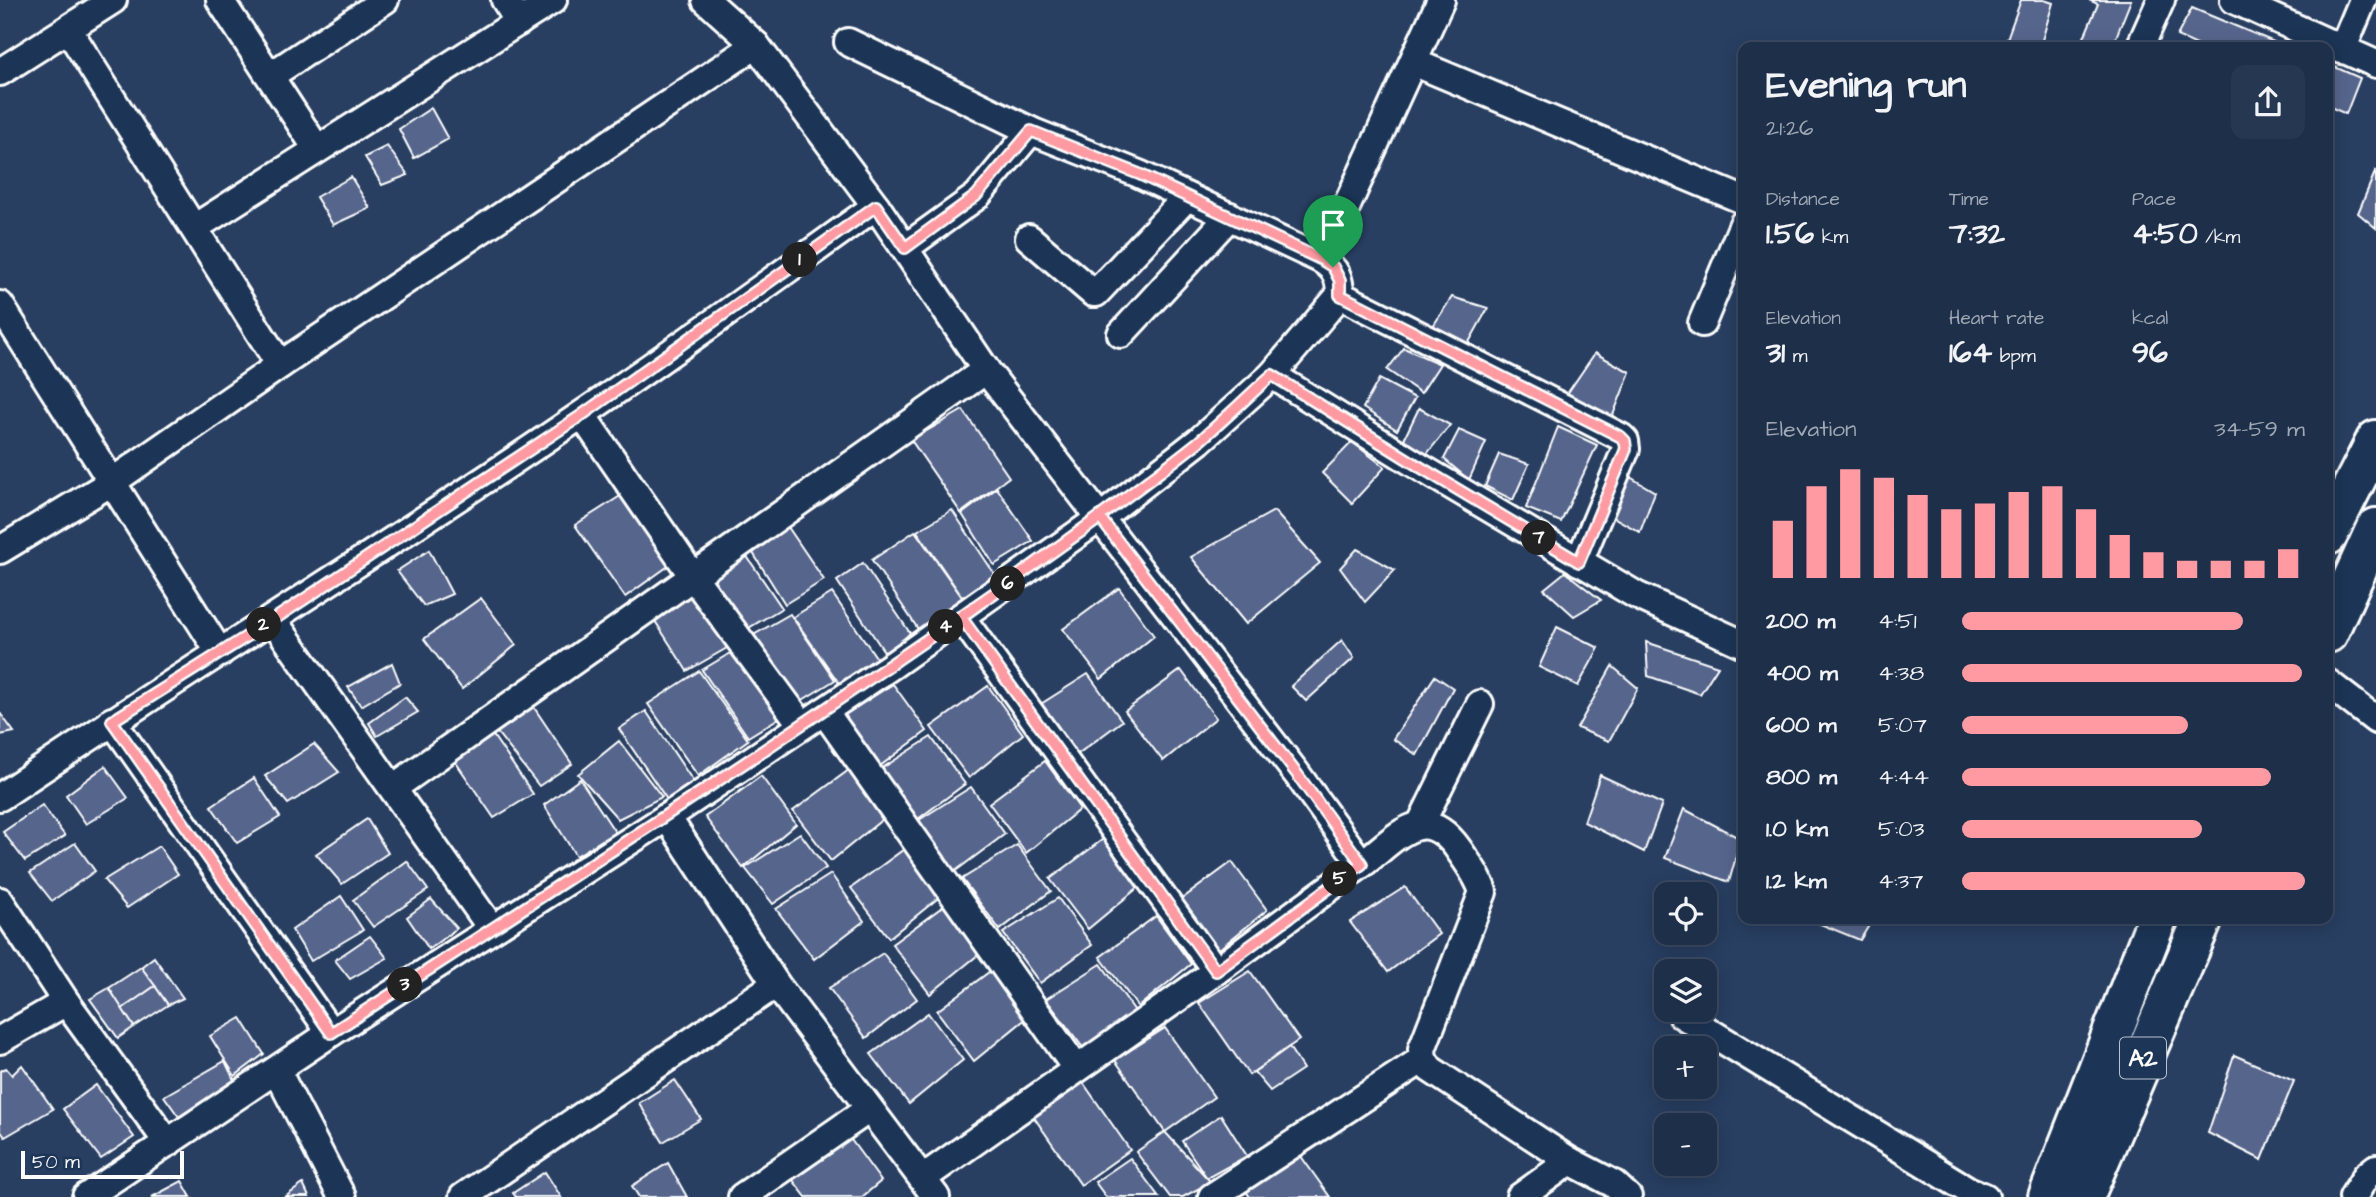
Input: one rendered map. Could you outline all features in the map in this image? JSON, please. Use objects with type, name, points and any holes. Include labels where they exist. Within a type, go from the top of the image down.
[{"type":"highway","points":[[2333,525],[2376,440]]},
{"type":"highway","points":[[2333,623],[2374,537]]},
{"type":"highway","name":"A2","points":[[2048,1197],[2155,924]]},
{"type":"highway","name":"A2","points":[[2084,1197],[2201,924]]},
{"type":"street","points":[[0,72],[113,0]]},
{"type":"street","points":[[220,0],[317,149]]},
{"type":"street","points":[[270,76],[384,0]]},
{"type":"street","points":[[194,228],[317,149],[512,11],[554,0]]},
{"type":"street","points":[[706,0],[755,45],[876,206],[986,370],[1297,774],[1362,864]]},
{"type":"street","points":[[1322,260],[1441,0]]},
{"type":"street","points":[[2142,42],[2161,0]]},
{"type":"street","points":[[2234,0],[2325,42]]},
{"type":"street","points":[[2342,50],[2362,0]]},
{"type":"street","points":[[68,29],[280,365]]},
{"type":"street","points":[[86,1197],[331,1033],[667,817],[961,617],[1100,518],[1199,441],[1272,375],[1340,295],[1340,281],[1333,267],[1322,260],[1139,174],[1031,131],[848,42]]},
{"type":"street","points":[[0,550],[112,482],[280,365],[755,45]]},
{"type":"street","points":[[2333,46],[2376,64]]},
{"type":"street","points":[[1413,62],[1738,198]]},
{"type":"street","points":[[905,248],[976,196],[1031,131]]},
{"type":"street","points":[[1029,238],[1096,293],[1186,197]]},
{"type":"street","points":[[0,797],[582,415],[876,206]]},
{"type":"street","points":[[1121,334],[1230,216]]},
{"type":"street","points":[[1702,323],[1738,236]]},
{"type":"street","points":[[1340,295],[1625,441],[1626,449],[1579,562]]},
{"type":"street","points":[[0,305],[220,653]]},
{"type":"street","points":[[393,788],[986,370]]},
{"type":"street","points":[[1272,375],[1420,467],[1636,595],[1738,642]]},
{"type":"street","points":[[582,415],[692,575],[813,718],[1076,1068]]},
{"type":"street","points":[[961,617],[1216,971]]},
{"type":"street","points":[[273,620],[492,929]]},
{"type":"street","points":[[2333,687],[2376,720]]},
{"type":"street","points":[[1420,825],[1480,704]]},
{"type":"street","points":[[112,721],[331,1033]]},
{"type":"street","points":[[667,817],[776,984],[929,1188],[1076,1068],[1216,971],[1410,828],[1420,825],[1440,828],[1475,873],[1483,892],[1422,1049],[1423,1059],[1430,1069],[1570,1161],[1614,1184],[1628,1197]]},
{"type":"street","points":[[0,901],[66,1002],[168,1143]]},
{"type":"street","points":[[463,1197],[776,984]]},
{"type":"street","points":[[0,1041],[66,1002]]},
{"type":"street","points":[[1693,1022],[1968,1190],[1985,1197]]},
{"type":"street","points":[[1212,1197],[1423,1059]]},
{"type":"street","points":[[277,1071],[342,1197]]},
{"type":"street","points":[[742,1197],[870,1109]]},
{"type":"street","points":[[1520,1197],[1570,1161]]},
{"type":"street","points":[[2353,1197],[2366,1176],[2376,1168]]},
{"type":"building","points":[[2021,0],[2044,0],[2053,3],[2041,42],[2006,42]]},
{"type":"building","points":[[2089,0],[2131,0],[2114,42],[2082,42],[2098,4]]},
{"type":"building","points":[[2192,8],[2274,42],[2190,42],[2177,36]]},
{"type":"building","points":[[2333,66],[2360,78],[2346,114],[2333,108]]},
{"type":"building","points":[[431,108],[448,139],[414,158],[399,129]]},
{"type":"building","points":[[387,146],[408,175],[382,185],[365,157]]},
{"type":"building","points":[[2376,170],[2376,228],[2358,213]]},
{"type":"building","points":[[351,177],[370,208],[333,225],[316,197]]},
{"type":"building","points":[[1452,297],[1488,308],[1468,344],[1433,326]]},
{"type":"building","points":[[1404,348],[1440,364],[1421,393],[1387,370]]},
{"type":"building","points":[[1595,353],[1630,372],[1611,420],[1567,394]]},
{"type":"building","points":[[1379,379],[1415,398],[1397,430],[1363,408]]},
{"type":"building","points":[[1419,408],[1450,425],[1426,455],[1404,439]]},
{"type":"building","points":[[963,410],[1009,477],[961,513],[911,440]]},
{"type":"building","points":[[1558,427],[1597,445],[1561,522],[1526,508]]},
{"type":"building","points":[[1459,430],[1486,442],[1469,480],[1444,459]]},
{"type":"building","points":[[1352,442],[1385,467],[1352,503],[1322,473]]},
{"type":"building","points":[[1499,454],[1529,464],[1513,500],[1485,486]]},
{"type":"building","points":[[1625,474],[1655,492],[1640,532],[1608,514]]},
{"type":"building","points":[[997,488],[1033,541],[994,565],[962,514]]},
{"type":"building","points":[[625,493],[674,562],[625,597],[575,525]]},
{"type":"building","points":[[952,510],[996,576],[967,604],[917,531]]},
{"type":"building","points":[[1274,511],[1320,563],[1246,624],[1191,557]]},
{"type":"building","points":[[788,527],[824,580],[785,604],[753,553]]},
{"type":"building","points":[[915,531],[964,600],[922,635],[872,560]]},
{"type":"building","points":[[1357,549],[1395,570],[1365,602],[1340,568]]},
{"type":"building","points":[[429,550],[452,594],[424,606],[397,571]]},
{"type":"building","points":[[746,555],[782,608],[742,632],[710,581]]},
{"type":"building","points":[[863,563],[910,633],[887,656],[837,581]]},
{"type":"building","points":[[1565,572],[1601,600],[1574,616],[1544,589]]},
{"type":"building","points":[[1119,588],[1154,636],[1101,679],[1063,629]]},
{"type":"building","points":[[832,593],[878,660],[839,683],[793,617]]},
{"type":"building","points":[[691,595],[727,648],[687,671],[655,621]]},
{"type":"building","points":[[481,598],[516,645],[462,689],[424,639]]},
{"type":"building","points":[[790,614],[835,680],[796,704],[750,637]]},
{"type":"building","points":[[1557,627],[1599,648],[1578,686],[1539,667]]},
{"type":"building","points":[[1342,640],[1354,658],[1306,701],[1291,686]]},
{"type":"building","points":[[1646,642],[1718,666],[1700,694],[1648,676]]},
{"type":"building","points":[[742,646],[787,713],[748,737],[702,670]]},
{"type":"building","points":[[392,663],[400,683],[361,706],[348,687]]},
{"type":"building","points":[[1612,666],[1638,688],[1609,741],[1577,728]]},
{"type":"building","points":[[1181,670],[1216,718],[1163,761],[1125,711]]},
{"type":"building","points":[[699,671],[748,740],[698,776],[648,704]]},
{"type":"building","points":[[1088,674],[1122,721],[1071,759],[1033,709]]},
{"type":"building","points":[[1435,676],[1453,688],[1417,755],[1393,739]]},
{"type":"building","points":[[893,684],[927,731],[876,769],[838,719]]},
{"type":"building","points":[[988,686],[1023,734],[969,778],[931,727]]},
{"type":"building","points":[[405,697],[418,712],[377,736],[369,723]]},
{"type":"building","points":[[531,703],[572,764],[539,786],[492,726]]},
{"type":"building","points":[[646,711],[693,781],[670,804],[619,729]]},
{"type":"building","points":[[0,713],[14,732],[0,735]]},
{"type":"building","points":[[488,728],[533,794],[494,818],[448,751]]},
{"type":"building","points":[[931,737],[965,784],[914,822],[876,772]]},
{"type":"building","points":[[619,741],[662,797],[618,819],[578,774]]},
{"type":"building","points":[[314,744],[339,772],[288,804],[265,776]]},
{"type":"building","points":[[1045,761],[1080,809],[1026,853],[989,803]]},
{"type":"building","points":[[105,766],[128,798],[86,824],[66,795]]},
{"type":"building","points":[[849,770],[884,818],[831,861],[793,811]]},
{"type":"building","points":[[1600,775],[1662,804],[1644,852],[1584,822]]},
{"type":"building","points":[[761,776],[796,824],[743,868],[705,817]]},
{"type":"building","points":[[254,778],[280,817],[237,843],[211,806]]},
{"type":"building","points":[[580,779],[615,832],[576,856],[544,805]]},
{"type":"building","points":[[971,787],[1005,834],[954,872],[916,822]]},
{"type":"building","points":[[42,805],[65,836],[25,861],[3,832]]},
{"type":"building","points":[[1684,809],[1738,837],[1738,850],[1729,882],[1665,858]]},
{"type":"building","points":[[367,819],[388,853],[342,884],[316,854]]},
{"type":"building","points":[[800,833],[826,868],[773,904],[745,868]]},
{"type":"building","points":[[1106,837],[1141,885],[1088,929],[1050,879]]},
{"type":"building","points":[[75,843],[95,871],[52,901],[30,873]]},
{"type":"building","points":[[1017,845],[1051,891],[1000,930],[962,879]]},
{"type":"building","points":[[159,846],[178,874],[127,908],[104,880]]},
{"type":"building","points":[[907,847],[943,894],[889,938],[851,888]]},
{"type":"building","points":[[407,861],[428,890],[373,927],[353,900]]},
{"type":"building","points":[[1232,862],[1267,910],[1213,954],[1175,904]]},
{"type":"building","points":[[831,874],[864,921],[814,959],[776,909]]},
{"type":"building","points":[[1405,887],[1439,934],[1388,972],[1350,922]]},
{"type":"building","points":[[341,896],[363,930],[311,961],[292,930]]},
{"type":"building","points":[[1058,898],[1092,945],[1040,983],[1003,933]]},
{"type":"building","points":[[431,899],[457,928],[429,949],[407,917]]},
{"type":"building","points":[[949,902],[984,950],[930,994],[892,944]]},
{"type":"building","points":[[1156,916],[1191,964],[1138,1007],[1100,957]]},
{"type":"building","points":[[1820,924],[1870,924],[1860,940]]},
{"type":"building","points":[[370,936],[387,958],[350,979],[335,960]]},
{"type":"building","points":[[883,953],[917,999],[866,1038],[829,988]]},
{"type":"building","points":[[154,957],[183,998],[168,1005],[141,967]]},
{"type":"building","points":[[1101,964],[1135,1011],[1084,1049],[1046,999]]},
{"type":"building","points":[[141,967],[156,987],[122,1009],[109,988]]},
{"type":"building","points":[[993,969],[1028,1017],[974,1061],[937,1011]]},
{"type":"building","points":[[1250,971],[1299,1040],[1249,1075],[1199,1003]]},
{"type":"building","points":[[155,986],[168,1005],[134,1027],[122,1009]]},
{"type":"building","points":[[109,988],[134,1027],[118,1038],[90,999]]},
{"type":"building","points":[[928,1013],[963,1060],[909,1104],[871,1054]]},
{"type":"building","points":[[241,1018],[264,1054],[235,1076],[210,1036]]},
{"type":"building","points":[[1165,1028],[1214,1097],[1165,1132],[1115,1060]]},
{"type":"building","points":[[1289,1047],[1303,1069],[1270,1091],[1254,1072]]},
{"type":"building","points":[[2234,1055],[2294,1081],[2262,1160],[2208,1133]]},
{"type":"building","points":[[225,1061],[235,1082],[179,1117],[164,1096]]},
{"type":"building","points":[[22,1065],[53,1109],[5,1137],[0,1130],[0,1071],[6,1068],[12,1075]]},
{"type":"building","points":[[675,1080],[701,1119],[663,1142],[639,1103]]},
{"type":"building","points":[[1082,1081],[1130,1150],[1081,1185],[1031,1113]]},
{"type":"building","points":[[96,1085],[134,1137],[101,1159],[63,1109]]},
{"type":"building","points":[[1221,1115],[1247,1156],[1207,1178],[1182,1141]]},
{"type":"building","points":[[1165,1132],[1211,1182],[1183,1197],[1170,1197],[1136,1152]]},
{"type":"building","points":[[846,1133],[881,1181],[862,1197],[806,1197],[789,1175]]},
{"type":"building","points":[[1298,1152],[1330,1197],[1250,1197],[1243,1187]]},
{"type":"building","points":[[1130,1158],[1159,1197],[1106,1197],[1095,1182]]},
{"type":"building","points":[[668,1163],[687,1197],[639,1197],[632,1186]]},
{"type":"building","points":[[545,1172],[561,1197],[516,1197],[513,1193]]},
{"type":"building","points":[[182,1181],[191,1197],[152,1197]]},
{"type":"building","points":[[303,1184],[309,1197],[285,1197]]},
{"type":"route","points":[[1333,267],[1139,174],[1031,131],[976,196],[905,248],[876,206],[582,415],[273,620],[112,721],[331,1033],[667,817],[894,664],[1100,518],[1297,774],[1362,864],[1216,971],[961,617],[1100,518],[1199,441],[1272,375],[1579,562],[1626,449],[1625,441],[1621,437],[1340,295],[1340,281],[1333,267]]}]
